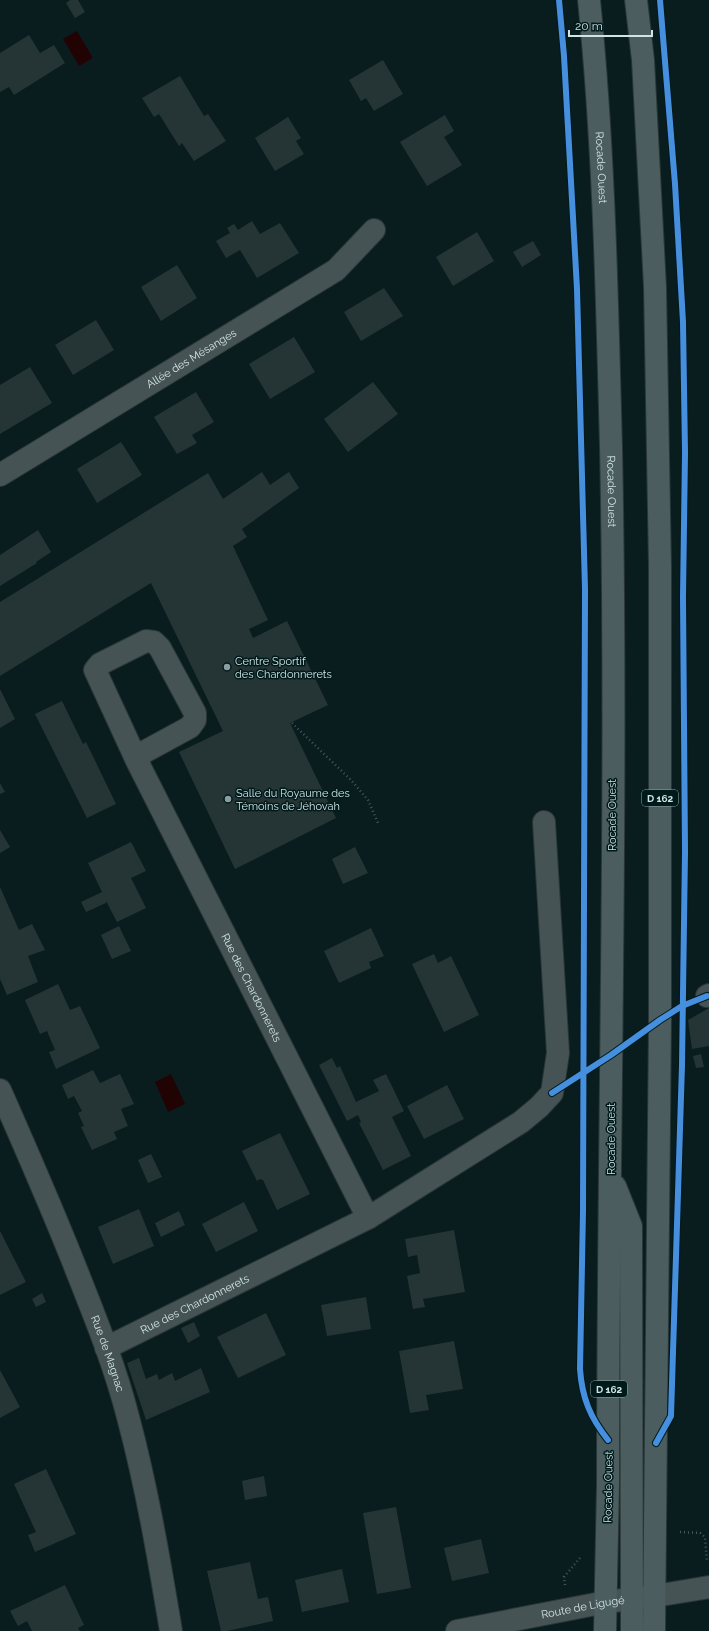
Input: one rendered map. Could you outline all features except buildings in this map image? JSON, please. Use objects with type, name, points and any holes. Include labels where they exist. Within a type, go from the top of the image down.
[{"type":"main road","name":"Rocade Ouest","points":[[589,0],[595,57],[607,293],[614,590],[608,1484],[605,1631]]},
{"type":"main road","name":"D 162","points":[[636,0],[643,60],[655,287],[660,568],[660,1020],[654,1631]]},
{"type":"main road","points":[[610,1176],[630,1226],[632,1631]]},
{"type":"street","name":"Allée des Mésanges","points":[[0,475],[336,270],[374,230]]},
{"type":"street","name":"Rue des Chardonnerets","points":[[136,758],[190,727],[195,720],[195,713],[160,648],[154,642],[146,641],[100,664],[95,670],[136,758],[368,1218]]},
{"type":"street","name":"Rue des Chardonnerets","points":[[106,1348],[368,1218],[521,1122],[539,1107],[552,1093],[558,1053],[544,822]]},
{"type":"street","name":"Rue de Magnac","points":[[0,1090],[40,1180],[106,1348],[128,1416],[144,1479],[171,1631]]},
{"type":"street","name":"Route de Ligugé","points":[[457,1631],[606,1602],[655,1596],[709,1586]]},
{"type":"path","points":[[292,723],[351,780],[368,800],[378,823]]},
{"type":"shaded area","points":[[77,31],[93,58],[79,66],[63,39]]},
{"type":"shaded area","points":[[171,1074],[185,1104],[168,1112],[155,1082]]},
{"type":"cycle path","points":[[559,0],[564,56],[577,289],[585,589],[583,1211],[580,1369],[588,1407],[596,1423],[608,1440]]},
{"type":"cycle path","points":[[656,1443],[671,1416],[682,1065],[685,852],[683,597],[685,453],[683,322],[675,184],[660,0]]},
{"type":"cycle path","points":[[552,1093],[611,1055],[682,1006],[707,996]]},
{"type":"place","name":"Centre Sportif des Chardonnerets","points":[[227,667]]},
{"type":"place","name":"Salle du Royaume des Témoins de Jéhovah","points":[[228,799]]}]
